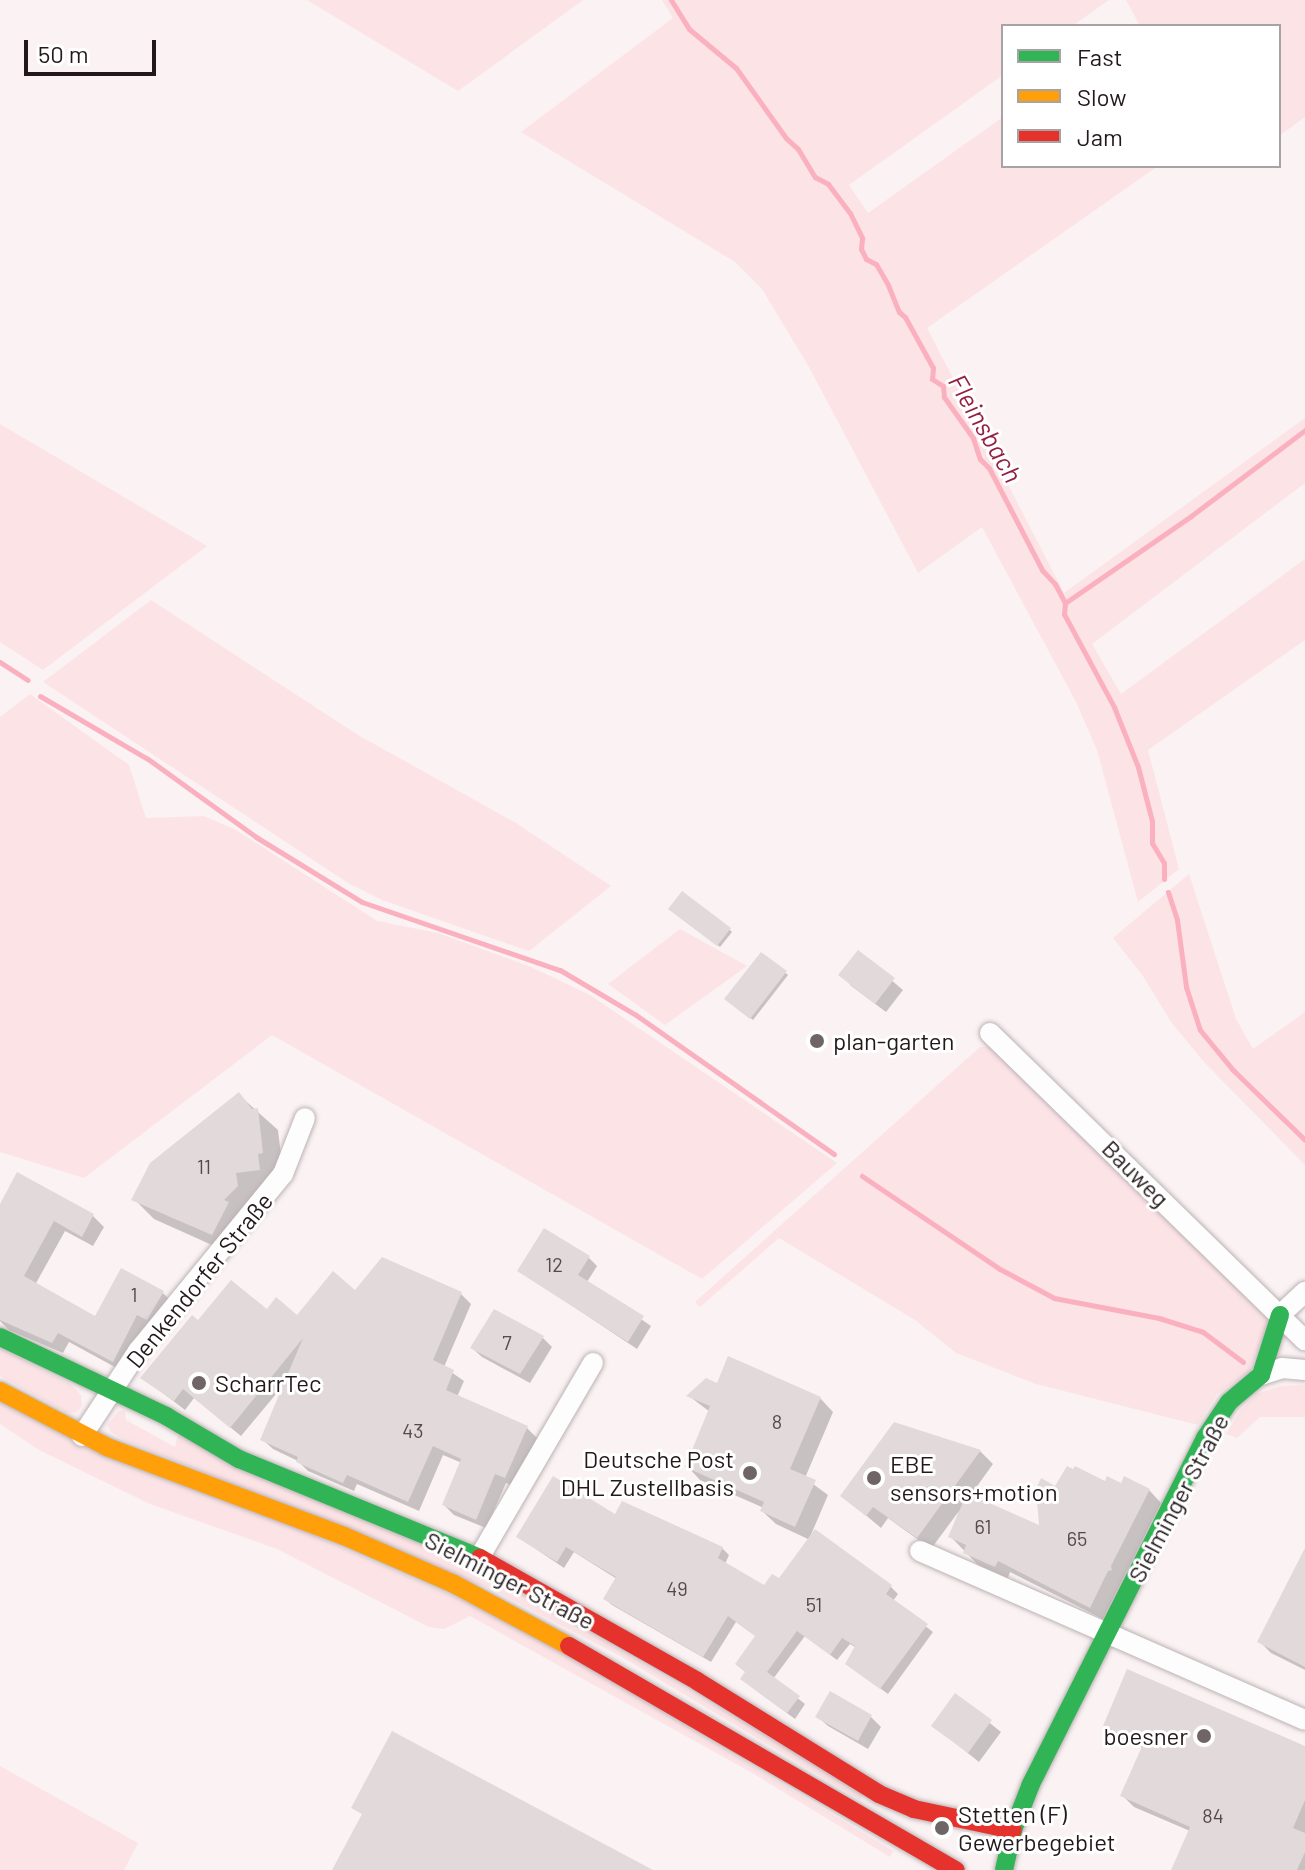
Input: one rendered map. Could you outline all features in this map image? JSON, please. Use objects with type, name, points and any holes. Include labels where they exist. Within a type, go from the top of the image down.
[{"type":"street","name":"Bauweg","points":[[990,1033],[1305,1340]]},
{"type":"street","name":"Denkendorfer Straße","points":[[82,1436],[138,1351],[273,1189],[290,1161],[305,1118]]},
{"type":"street","points":[[1261,1375],[1280,1315],[1305,1292]]},
{"type":"street","name":"Sielminger Straße","points":[[0,1337],[166,1416],[239,1459],[479,1558],[697,1681],[879,1794],[914,1809],[1013,1830]]},
{"type":"street","points":[[479,1558],[593,1363]]},
{"type":"street","points":[[1261,1375],[1282,1368],[1305,1370]]},
{"type":"street","name":"Sielminger Straße","points":[[1004,1870],[1013,1830],[1031,1784],[1216,1420],[1243,1388],[1261,1375]]},
{"type":"street","name":"Sielminger Straße","points":[[0,1391],[82,1436],[187,1479],[344,1536],[454,1584],[639,1684],[852,1813],[956,1870]]},
{"type":"street","points":[[920,1551],[1305,1720]]},
{"type":"shaded area","points":[[307,0],[583,0],[458,91]]},
{"type":"shaded area","points":[[662,0],[1109,0],[1075,24],[1001,24],[1001,76],[849,185],[868,213],[1001,118],[1001,168],[1155,168],[927,328],[1064,593],[1305,418],[1305,483],[1092,644],[1121,694],[1305,559],[1305,640],[1148,750],[1179,869],[1138,902],[1097,750],[1076,702],[982,527],[918,573],[809,367],[762,289],[735,262],[521,132],[673,18]]},
{"type":"shaded area","points":[[1126,0],[1305,0],[1305,117],[1281,135],[1281,24],[1139,24]]},
{"type":"shaded area","points":[[0,424],[207,546],[43,670],[0,642]]},
{"type":"shaded area","points":[[151,600],[358,735],[516,823],[611,886],[529,951],[382,900],[348,883],[43,682]]},
{"type":"shaded area","points":[[30,694],[129,765],[146,818],[204,816],[236,830],[377,921],[438,933],[531,967],[590,995],[837,1163],[702,1279],[272,1035],[84,1178],[0,1152],[0,717]]},
{"type":"shaded area","points":[[1189,874],[1236,1019],[1253,1049],[1305,1012],[1305,1165],[1204,1062],[1171,1022],[1143,976],[1113,938]]},
{"type":"shaded area","points":[[680,929],[747,966],[665,1025],[608,984]]},
{"type":"shaded area","points":[[994,1046],[1272,1313],[1249,1372],[1217,1394],[1198,1425],[1036,1384],[956,1353],[915,1320],[779,1238],[700,1307],[695,1302],[980,1047]]},
{"type":"shaded area","points":[[0,1348],[72,1385],[81,1395],[82,1406],[77,1412],[68,1413],[0,1376]]},
{"type":"shaded area","points":[[1305,1385],[1305,1417],[1260,1417],[1237,1438],[1226,1434],[1240,1411],[1257,1394],[1280,1386]]},
{"type":"shaded area","points":[[0,1398],[519,1625],[893,1851],[890,1857],[754,1774],[470,1616],[444,1629],[429,1627],[277,1549],[150,1504],[39,1450],[0,1424]]},
{"type":"shaded area","points":[[125,1410],[126,1420],[175,1447],[178,1435],[477,1567],[865,1793],[860,1800],[622,1657],[491,1589],[124,1440],[111,1432],[107,1425],[119,1411]]},
{"type":"shaded area","points":[[0,1766],[138,1843],[124,1870],[0,1870]]},
{"type":"building","points":[[682,891],[731,928],[717,946],[668,909]]},
{"type":"building","points":[[858,950],[895,978],[875,1004],[838,975]]},
{"type":"building","points":[[761,952],[787,971],[750,1019],[724,999]]},
{"type":"building","points":[[239,1092],[252,1109],[258,1108],[263,1153],[258,1154],[260,1170],[236,1173],[238,1186],[224,1200],[229,1202],[212,1235],[131,1200],[150,1163]]},
{"type":"building","points":[[17,1172],[94,1214],[82,1237],[54,1221],[24,1276],[95,1316],[121,1268],[164,1291],[147,1320],[137,1315],[113,1362],[58,1333],[52,1343],[0,1320],[0,1204]]},
{"type":"building","points":[[544,1228],[590,1256],[578,1275],[644,1316],[628,1342],[517,1271]]},
{"type":"building","points":[[382,1257],[462,1292],[433,1360],[454,1370],[446,1390],[528,1426],[505,1478],[495,1474],[476,1520],[442,1505],[461,1459],[433,1446],[408,1502],[347,1475],[343,1483],[296,1462],[298,1457],[260,1440],[303,1338],[230,1428],[183,1389],[174,1401],[140,1378],[192,1315],[198,1320],[231,1280],[267,1309],[276,1297],[297,1315],[333,1271],[355,1290]]},
{"type":"building","points":[[494,1309],[544,1336],[520,1374],[470,1348]]},
{"type":"building","points":[[728,1356],[821,1397],[790,1469],[816,1480],[795,1527],[760,1511],[764,1502],[685,1467],[710,1406],[686,1396],[706,1378],[717,1383]]},
{"type":"building","name":"EBE sensors+motion","points":[[894,1422],[981,1450],[917,1538],[873,1507],[866,1516],[840,1496]]},
{"type":"building","points":[[1067,1466],[1073,1469],[1075,1466],[1105,1481],[1107,1476],[1121,1483],[1124,1476],[1150,1489],[1111,1566],[1112,1570],[1108,1571],[1090,1608],[998,1561],[995,1567],[963,1553],[966,1545],[948,1537],[967,1493],[1039,1525],[1036,1489],[1041,1478],[1055,1486]]},
{"type":"building","points":[[553,1476],[615,1514],[622,1501],[723,1547],[718,1558],[764,1585],[772,1574],[779,1578],[815,1529],[892,1585],[886,1594],[928,1624],[880,1689],[845,1664],[855,1646],[842,1638],[830,1655],[797,1631],[767,1672],[800,1696],[787,1713],[740,1679],[745,1672],[735,1664],[755,1636],[728,1616],[703,1657],[603,1599],[616,1577],[566,1547],[557,1562],[516,1537]]},
{"type":"building","points":[[1305,1548],[1305,1667],[1257,1642]]},
{"type":"building","points":[[1127,1669],[1305,1746],[1305,1800],[1293,1828],[1305,1833],[1305,1852],[1297,1870],[1171,1870],[1190,1827],[1120,1796],[1143,1744],[1103,1726]]},
{"type":"building","points":[[830,1691],[872,1715],[858,1741],[815,1717]]},
{"type":"building","points":[[955,1693],[992,1720],[968,1753],[931,1726]]},
{"type":"building","points":[[392,1731],[653,1870],[332,1870],[362,1814],[351,1808]]},
{"type":"waterway","name":"Fleinsbach","points":[[671,0],[689,29],[736,68],[786,138],[798,149],[815,177],[828,184],[850,213],[862,238],[861,249],[866,259],[876,264],[888,285],[899,312],[905,317],[933,368],[932,379],[943,386],[944,397],[973,438],[980,459],[989,468],[1042,570],[1055,584],[1065,603],[1064,614],[1114,707],[1138,767],[1152,821],[1152,843],[1164,863],[1164,879]]},
{"type":"waterway","points":[[1065,603],[1191,516],[1305,430]]},
{"type":"waterway","points":[[0,662],[28,680]]},
{"type":"waterway","points":[[40,696],[148,759],[256,837],[362,902],[560,970],[636,1015],[834,1154]]},
{"type":"waterway","name":"Fleinsbach","points":[[1168,892],[1177,920],[1186,987],[1200,1030],[1233,1070],[1305,1140]]},
{"type":"waterway","points":[[862,1176],[1000,1269],[1054,1298],[1159,1318],[1203,1332],[1243,1362]]},
{"type":"traffic: fast","points":[[1004,1870],[1013,1830],[1031,1784],[1205,1438],[1229,1402],[1261,1375],[1280,1315]]},
{"type":"traffic: fast","points":[[0,1337],[166,1416],[239,1459],[480,1558]]},
{"type":"traffic: slow","points":[[0,1391],[107,1447],[344,1536],[454,1584],[569,1646]]},
{"type":"traffic: jam","points":[[480,1558],[697,1681],[879,1794],[914,1809],[1013,1830]]},
{"type":"traffic: jam","points":[[569,1646],[956,1870]]},
{"type":"place","name":"plan-garten","points":[[817,1041]]},
{"type":"place","name":"ScharrTec","points":[[199,1383]]},
{"type":"place","name":"Deutsche Post DHL Zustellbasis","points":[[750,1473]]},
{"type":"place","name":"EBE sensors+motion","points":[[874,1478]]},
{"type":"place","name":"boesner","points":[[1204,1736]]},
{"type":"place","name":"Stetten (F) Gewerbegebiet","points":[[942,1828]]}]
